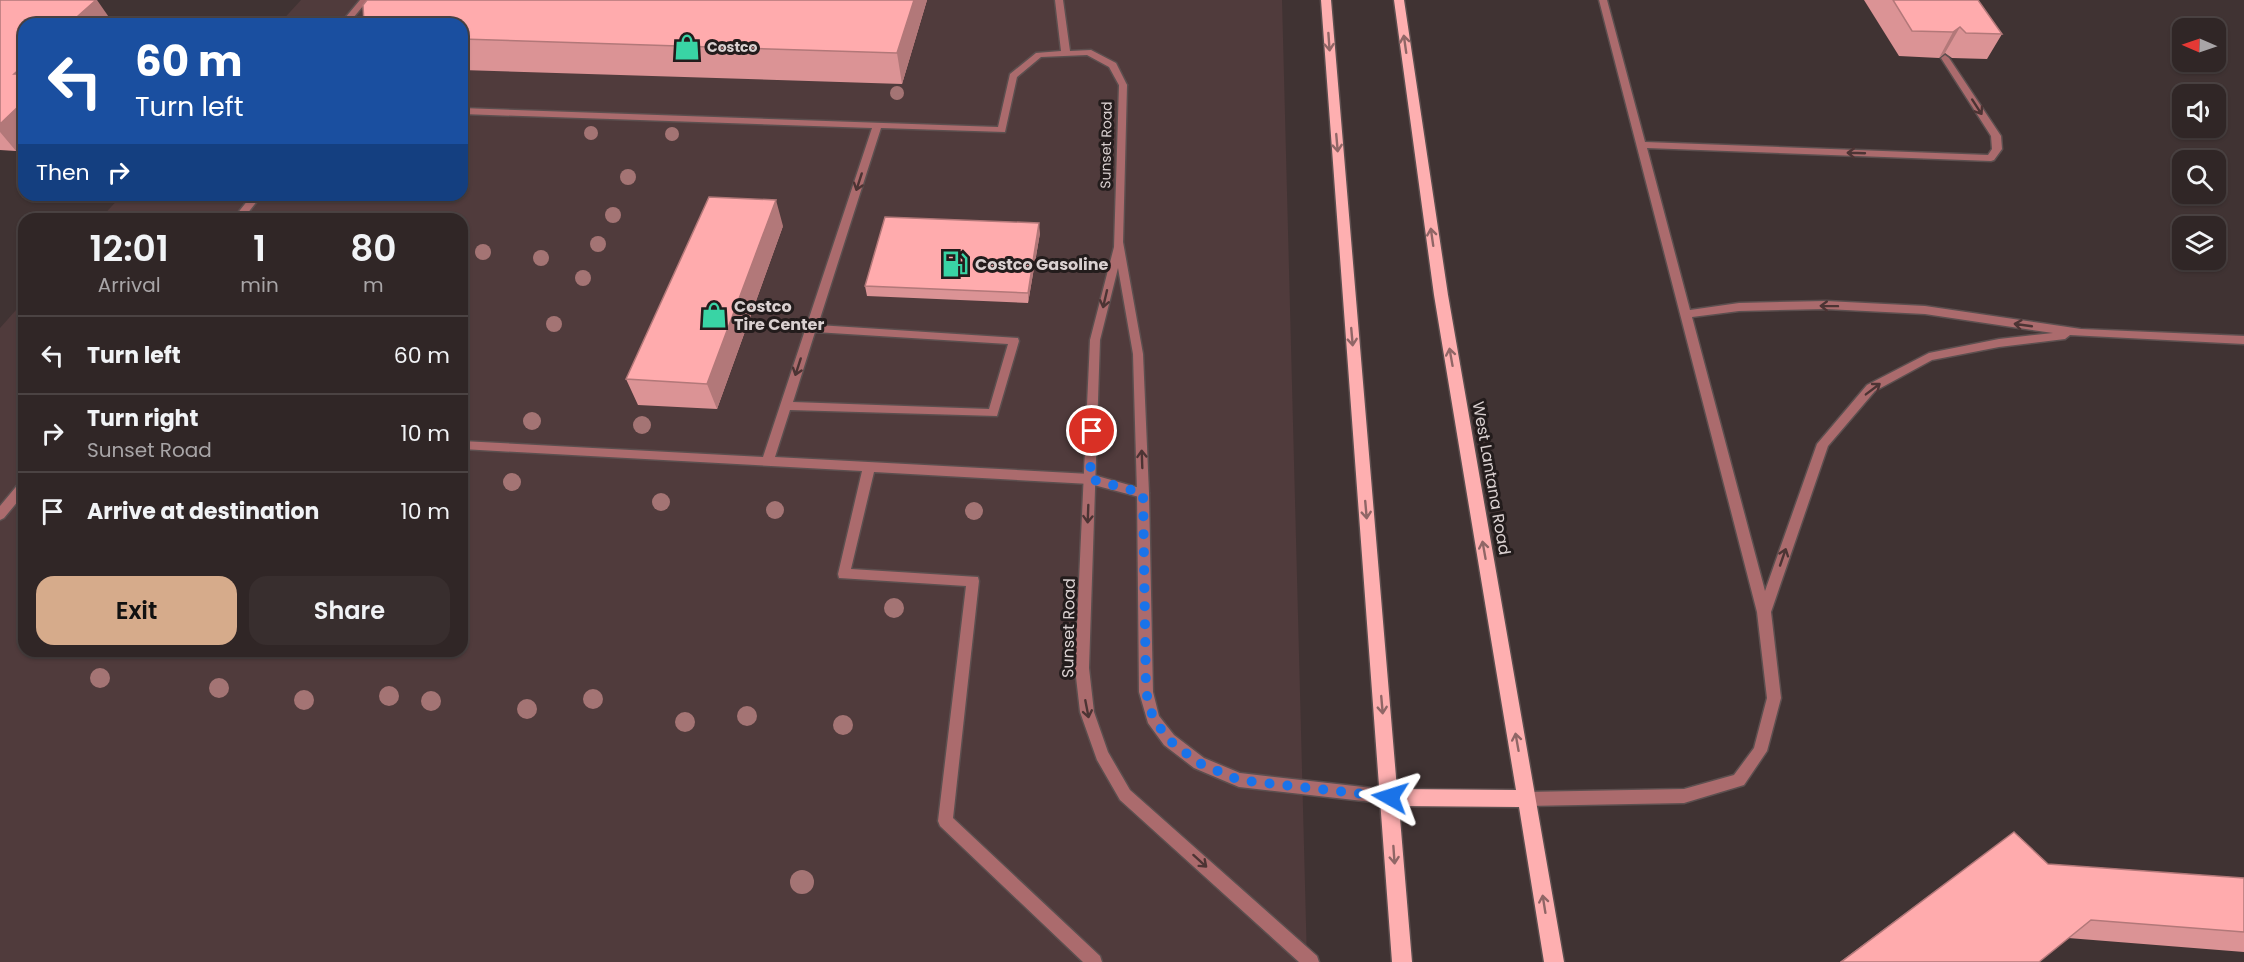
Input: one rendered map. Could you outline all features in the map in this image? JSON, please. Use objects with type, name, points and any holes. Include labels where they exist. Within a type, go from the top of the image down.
[{"type":"main road","points":[[1326,0],[1402,962]]},
{"type":"main road","name":"West Lantana Road","points":[[1399,0],[1441,295],[1554,962]]},
{"type":"main road","points":[[1390,797],[1526,799]]},
{"type":"street","points":[[349,18],[364,0]]},
{"type":"street","points":[[468,111],[1002,130],[1013,76],[1039,55],[1066,54],[1059,0]]},
{"type":"street","points":[[1526,799],[1684,796],[1738,780],[1760,751],[1774,698],[1764,612],[1603,0]]},
{"type":"street","name":"Sunset Road","points":[[1066,54],[1088,52],[1113,65],[1123,85],[1119,242],[1138,354],[1146,692],[1153,718],[1169,740],[1199,763],[1239,780],[1390,797]]},
{"type":"street","points":[[1641,145],[1991,159],[1997,149],[1996,136],[1945,58]]},
{"type":"street","points":[[768,461],[877,126]]},
{"type":"street","points":[[243,213],[252,201]]},
{"type":"street","name":"Sunset Road","points":[[1119,242],[1095,340],[1082,668],[1087,712],[1102,755],[1125,795],[1311,962]]},
{"type":"street","points":[[1685,314],[1739,307],[1826,305],[1914,309],[2081,333],[2244,340]]},
{"type":"street","points":[[786,406],[993,413],[1014,341],[811,328]]},
{"type":"street","points":[[1764,612],[1823,444],[1871,388],[1929,357],[1999,343],[2081,333]]},
{"type":"street","points":[[468,445],[1090,479],[1143,493]]},
{"type":"street","points":[[869,466],[844,574],[974,581],[945,821],[1094,962]]},
{"type":"street","points":[[0,515],[18,492]]},
{"type":"shaded area","points":[[301,0],[1282,0],[1307,962],[0,962],[0,328],[18,308],[18,657],[468,657],[468,213],[106,213],[116,201],[468,201],[468,18],[284,18]]},
{"type":"building","points":[[0,0],[96,0],[76,18],[18,18],[18,70],[14,74],[18,74],[18,107],[0,124]]},
{"type":"building","points":[[367,0],[914,0],[897,53],[468,39],[468,18],[364,18],[363,5]]},
{"type":"building","points":[[1893,0],[1978,0],[2002,34],[1966,33],[1960,27],[1953,32],[1912,31]]},
{"type":"building","name":"Costco Tire Center","points":[[709,197],[776,200],[707,384],[626,379]]},
{"type":"building","name":"Costco Gasoline","points":[[885,217],[1039,223],[1028,293],[865,286]]},
{"type":"building","points":[[2014,832],[2048,864],[2244,878],[2244,932],[2091,920],[2039,962],[1841,962]]},
{"type":"place","name":"Costco","points":[[687,47]]},
{"type":"place","name":"Costco Gasoline","points":[[955,264]]},
{"type":"place","name":"Costco Tire Center","points":[[714,315]]},
{"type":"route","points":[[1092,431],[1090,479],[1143,493],[1146,692],[1153,718],[1169,740],[1199,763],[1239,780],[1390,797]]}]
